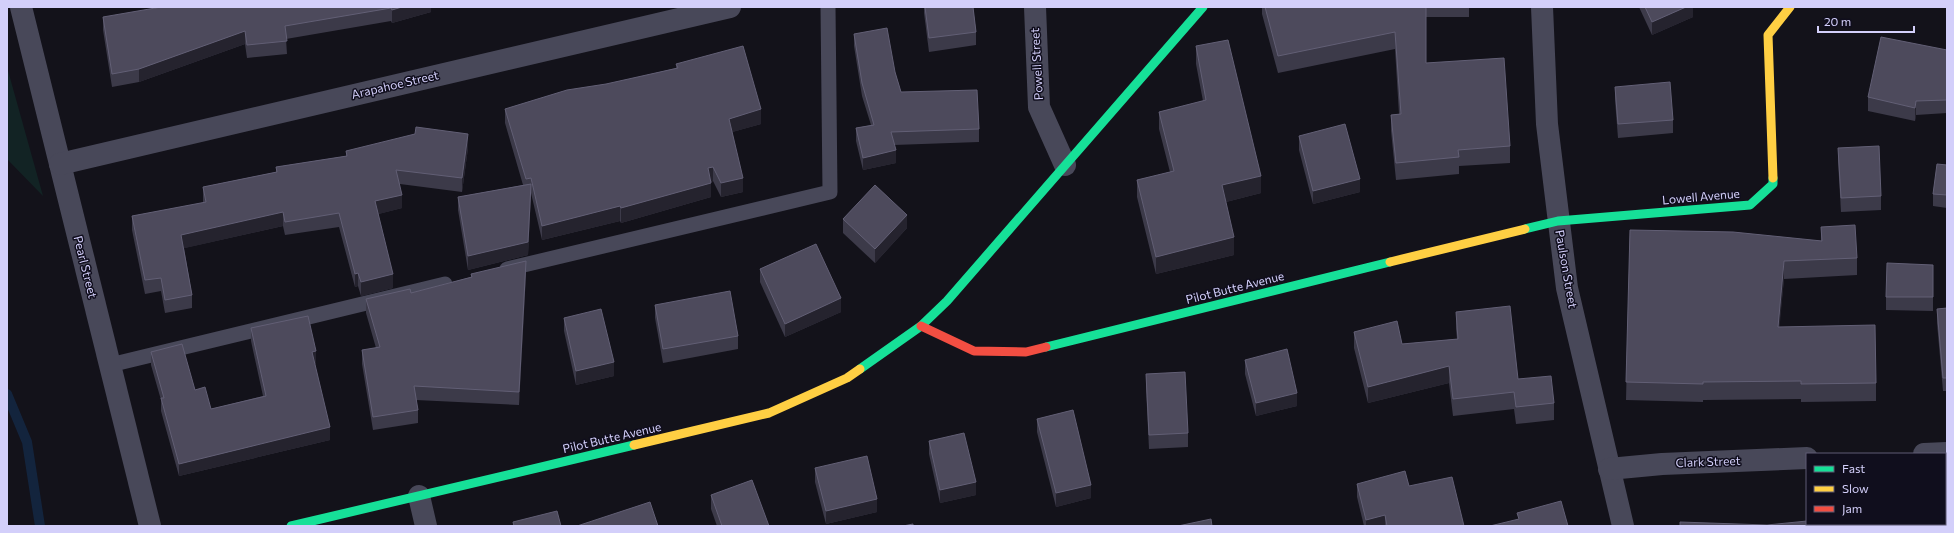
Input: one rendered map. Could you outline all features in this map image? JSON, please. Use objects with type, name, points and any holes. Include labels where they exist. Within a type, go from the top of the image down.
[{"type":"main road","name":"Pilot Butte Avenue","points":[[291,526],[769,412],[848,378],[921,326],[947,301],[1203,7]]},
{"type":"main road","name":"Lowell Avenue","points":[[1558,221],[1750,205],[1772,184],[1768,35],[1790,7]]},
{"type":"main road","name":"Pilot Butte Avenue","points":[[921,326],[974,351],[1026,352],[1558,221]]},
{"type":"street","name":"Pearl Street","points":[[21,7],[150,526]]},
{"type":"street","name":"Arapahoe Street","points":[[60,164],[730,7]]},
{"type":"street","name":"Powell Street","points":[[1035,7],[1039,107],[1065,165]]},
{"type":"street","name":"Paulson Street","points":[[1542,7],[1547,124],[1567,288],[1623,526]]},
{"type":"street","name":"Clark Street","points":[[1610,469],[1662,464],[1806,458]]},
{"type":"street","points":[[419,496],[426,526]]},
{"type":"lane","points":[[497,272],[830,192],[828,7]]},
{"type":"lane","points":[[110,365],[458,281]]},
{"type":"shaded area","points":[[7,67],[43,196],[7,159]]},
{"type":"building","points":[[161,7],[402,7],[392,10],[391,8],[285,26],[287,41],[247,45],[245,31],[139,69],[112,74],[103,17]]},
{"type":"building","points":[[925,7],[973,7],[976,32],[929,38]]},
{"type":"building","points":[[1265,7],[1426,7],[1426,63],[1504,58],[1510,146],[1458,150],[1459,157],[1396,163],[1391,115],[1401,114],[1395,32],[1278,56]]},
{"type":"building","points":[[1645,7],[1686,7],[1652,22]]},
{"type":"building","points":[[887,28],[895,72],[901,92],[977,90],[979,129],[891,132],[896,150],[863,158],[856,128],[874,125],[862,83],[854,34]]},
{"type":"building","points":[[1881,37],[1947,50],[1947,100],[1916,101],[1915,108],[1868,97]]},
{"type":"building","points":[[1228,40],[1261,176],[1222,185],[1234,237],[1156,257],[1137,180],[1174,171],[1159,112],[1206,100],[1196,46]]},
{"type":"building","points":[[743,46],[761,109],[729,119],[743,178],[721,183],[713,167],[708,168],[711,183],[621,208],[620,206],[542,226],[531,178],[526,179],[505,109],[567,90],[606,84],[678,68],[676,64]]},
{"type":"building","points":[[1670,82],[1673,120],[1618,124],[1615,87]]},
{"type":"building","points":[[1345,124],[1360,179],[1313,191],[1299,136]]},
{"type":"building","points":[[416,127],[468,134],[462,178],[396,170],[402,195],[375,201],[393,274],[361,282],[358,273],[355,274],[339,213],[285,222],[283,212],[181,235],[192,295],[165,300],[161,278],[145,280],[132,216],[206,202],[203,187],[277,172],[276,167],[347,156],[346,151],[415,134]]},
{"type":"building","points":[[1879,146],[1881,196],[1841,198],[1838,148]]},
{"type":"building","points":[[1937,164],[1947,165],[1947,195],[1933,194]]},
{"type":"building","points":[[531,184],[528,242],[468,256],[458,197]]},
{"type":"building","points":[[875,185],[907,215],[875,249],[843,219]]},
{"type":"building","points":[[1855,225],[1857,258],[1784,261],[1778,327],[1875,325],[1876,383],[1801,384],[1801,381],[1703,382],[1703,384],[1626,382],[1630,230],[1733,232],[1822,241],[1821,227]]},
{"type":"building","points":[[816,244],[841,298],[785,324],[760,269]]},
{"type":"building","points":[[526,261],[519,392],[414,386],[418,410],[373,417],[362,350],[380,347],[366,299],[410,289],[411,293],[472,277],[471,274]]},
{"type":"building","points":[[1887,263],[1933,265],[1933,297],[1886,297]]},
{"type":"building","points":[[730,291],[738,336],[663,349],[655,305]]},
{"type":"building","points":[[1510,306],[1518,379],[1551,376],[1554,403],[1516,407],[1514,392],[1453,399],[1449,366],[1368,387],[1354,332],[1397,321],[1402,344],[1458,339],[1456,312]]},
{"type":"building","points":[[1947,308],[1947,378],[1943,378],[1937,309]]},
{"type":"building","points":[[601,309],[614,362],[576,371],[564,318]]},
{"type":"building","points":[[308,316],[316,351],[312,352],[330,427],[179,464],[161,398],[164,398],[151,352],[182,344],[195,390],[205,387],[211,409],[266,396],[251,328]]},
{"type":"building","points":[[1287,349],[1297,393],[1256,403],[1245,360]]},
{"type":"building","points":[[1185,372],[1188,433],[1149,435],[1146,374]]},
{"type":"building","points":[[1073,410],[1091,485],[1056,493],[1037,419]]},
{"type":"building","points":[[964,433],[976,482],[940,490],[929,441]]},
{"type":"building","points":[[867,456],[877,499],[826,511],[815,468]]},
{"type":"building","points":[[1405,471],[1409,486],[1452,477],[1464,526],[1387,526],[1385,515],[1366,520],[1357,484]]},
{"type":"building","points":[[752,480],[769,526],[722,526],[711,495]]},
{"type":"building","points":[[1561,501],[1568,526],[1490,526],[1519,519],[1517,513]]},
{"type":"building","points":[[650,502],[658,526],[577,526]]},
{"type":"building","points":[[1947,509],[1947,526],[1680,526],[1680,522],[1767,525],[1806,521],[1806,525],[1946,525]]},
{"type":"building","points":[[557,511],[561,526],[514,526],[513,522]]},
{"type":"building","points":[[1211,519],[1212,526],[1178,526]]},
{"type":"waterway","points":[[7,394],[27,442],[40,526]]},
{"type":"traffic: fast","points":[[860,369],[921,326],[947,301],[1203,7]]},
{"type":"traffic: fast","points":[[1525,229],[1558,221],[1750,205],[1773,184],[1773,178]]},
{"type":"traffic: fast","points":[[1046,347],[1390,262]]},
{"type":"traffic: fast","points":[[291,526],[634,445]]},
{"type":"traffic: slow","points":[[1773,178],[1768,35],[1790,7]]},
{"type":"traffic: slow","points":[[1390,262],[1525,229]]},
{"type":"traffic: slow","points":[[634,445],[769,413],[847,378],[860,369]]},
{"type":"traffic: jam","points":[[921,326],[974,351],[1026,352],[1046,347]]}]
